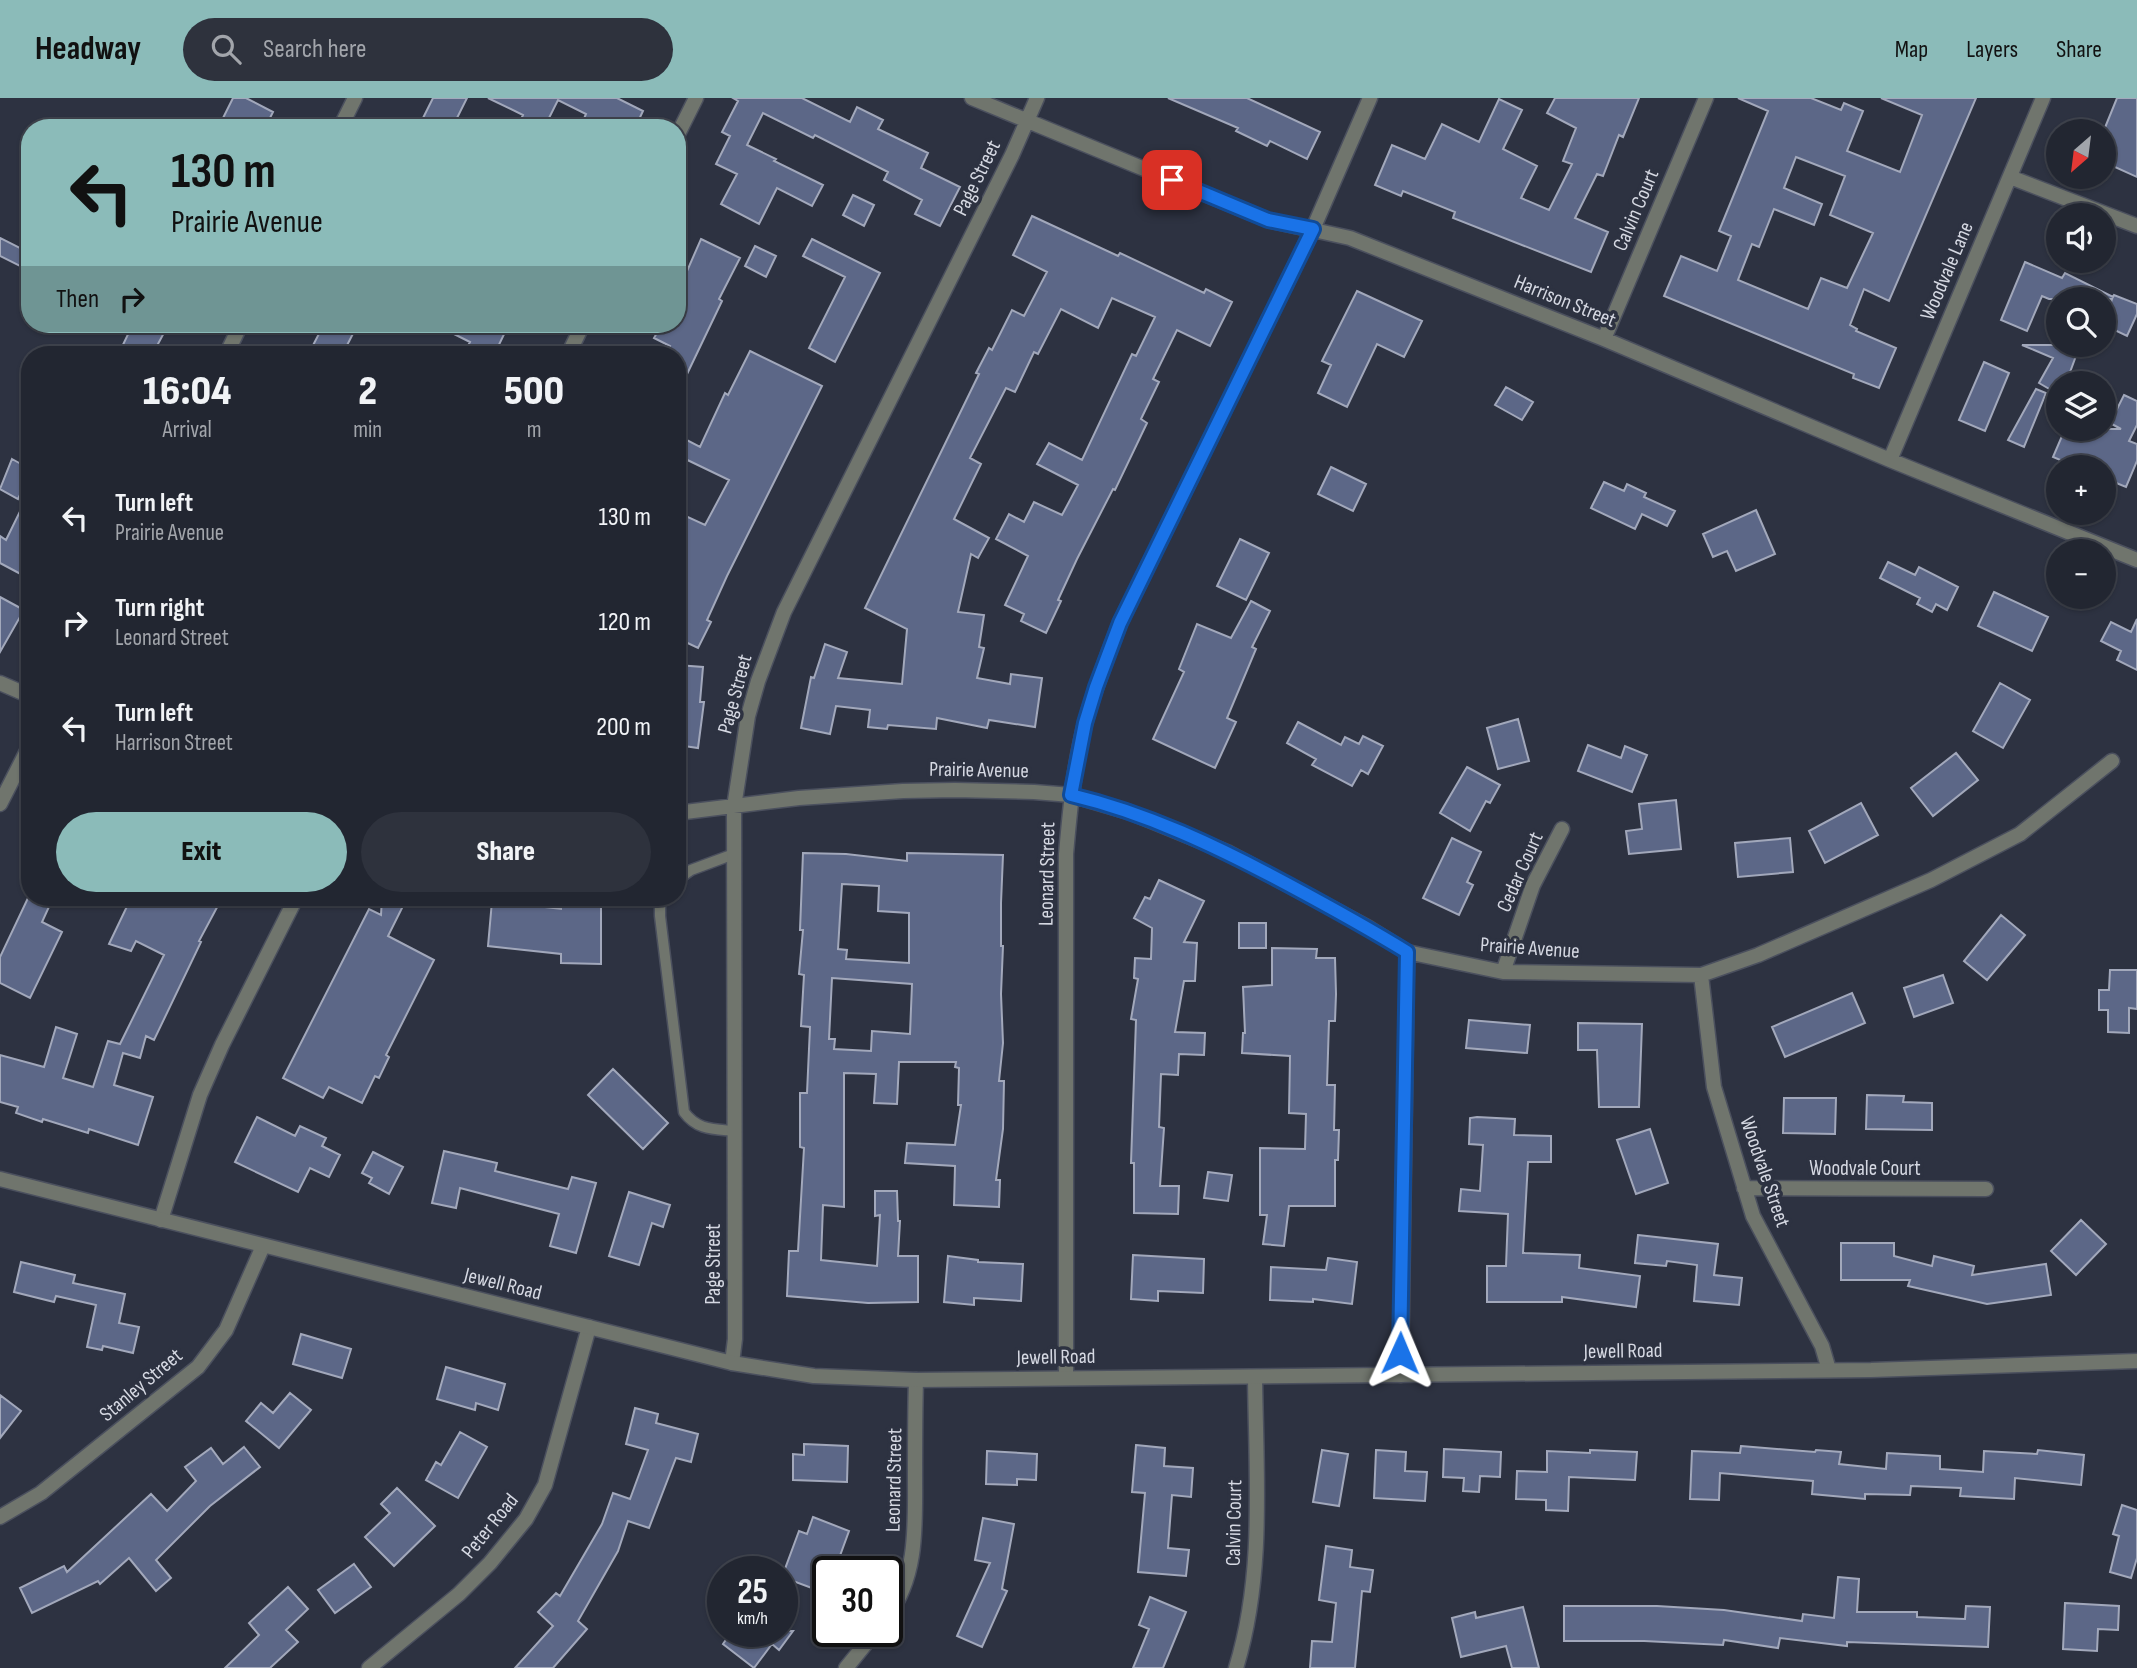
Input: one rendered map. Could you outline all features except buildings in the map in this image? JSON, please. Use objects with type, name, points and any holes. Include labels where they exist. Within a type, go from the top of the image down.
[{"type":"street","points":[[344,119],[355,98]]},
{"type":"street","points":[[686,119],[696,98]]},
{"type":"street","name":"Harrison Street","points":[[972,98],[1268,220],[1350,238],[1604,339],[1890,460],[2137,560]]},
{"type":"street","name":"Page Street","points":[[732,1363],[735,1339],[734,807],[748,716],[779,625],[1012,155],[1037,98]]},
{"type":"street","name":"Leonard Street","points":[[1066,1378],[1066,854],[1071,795],[1085,723],[1120,623],[1313,229],[1370,98]]},
{"type":"street","name":"Calvin Court","points":[[1604,339],[1706,98]]},
{"type":"street","name":"Woodvale Lane","points":[[1890,460],[2043,98]]},
{"type":"street","points":[[2010,177],[2137,226]]},
{"type":"street","points":[[0,683],[21,692]]},
{"type":"street","name":"Prairie Avenue","points":[[686,812],[903,791],[955,790],[1071,795],[1129,812],[1227,852],[1367,927],[1407,952],[1503,972],[1701,975],[1758,955],[1953,869],[2020,834],[2112,761]]},
{"type":"street","points":[[0,804],[21,763]]},
{"type":"street","name":"Cedar Court","points":[[1503,972],[1533,885],[1562,829]]},
{"type":"street","points":[[161,1220],[200,1094],[292,906]]},
{"type":"street","points":[[1401,1375],[1407,952]]},
{"type":"street","name":"Woodvale Street","points":[[1701,975],[1714,1087],[1753,1216],[1822,1346],[1829,1370]]},
{"type":"street","name":"Jewell Road","points":[[0,1179],[732,1363],[814,1376],[916,1380],[1255,1377],[1829,1370],[2137,1361]]},
{"type":"street","name":"Woodvale Court","points":[[1744,1188],[1986,1189]]},
{"type":"street","name":"Stanley Street","points":[[0,1517],[41,1493],[198,1367],[226,1330],[263,1246]]},
{"type":"street","name":"Peter Road","points":[[369,1668],[459,1594],[490,1563],[526,1519],[545,1485],[589,1327]]},
{"type":"street","name":"Calvin Court","points":[[1236,1668],[1251,1604],[1255,1563],[1255,1377]]},
{"type":"street","name":"Leonard Street","points":[[903,1588],[912,1561],[915,1527],[916,1380]]},
{"type":"street","points":[[846,1668],[863,1647]]},
{"type":"lane","points":[[686,874],[734,854]]},
{"type":"lane","points":[[660,906],[684,1112],[692,1122],[708,1128],[734,1131]]},
{"type":"route","points":[[1172,180],[1268,220],[1313,229],[1120,623],[1085,723],[1071,795],[1129,812],[1227,852],[1367,927],[1407,952],[1400,1353]]}]
